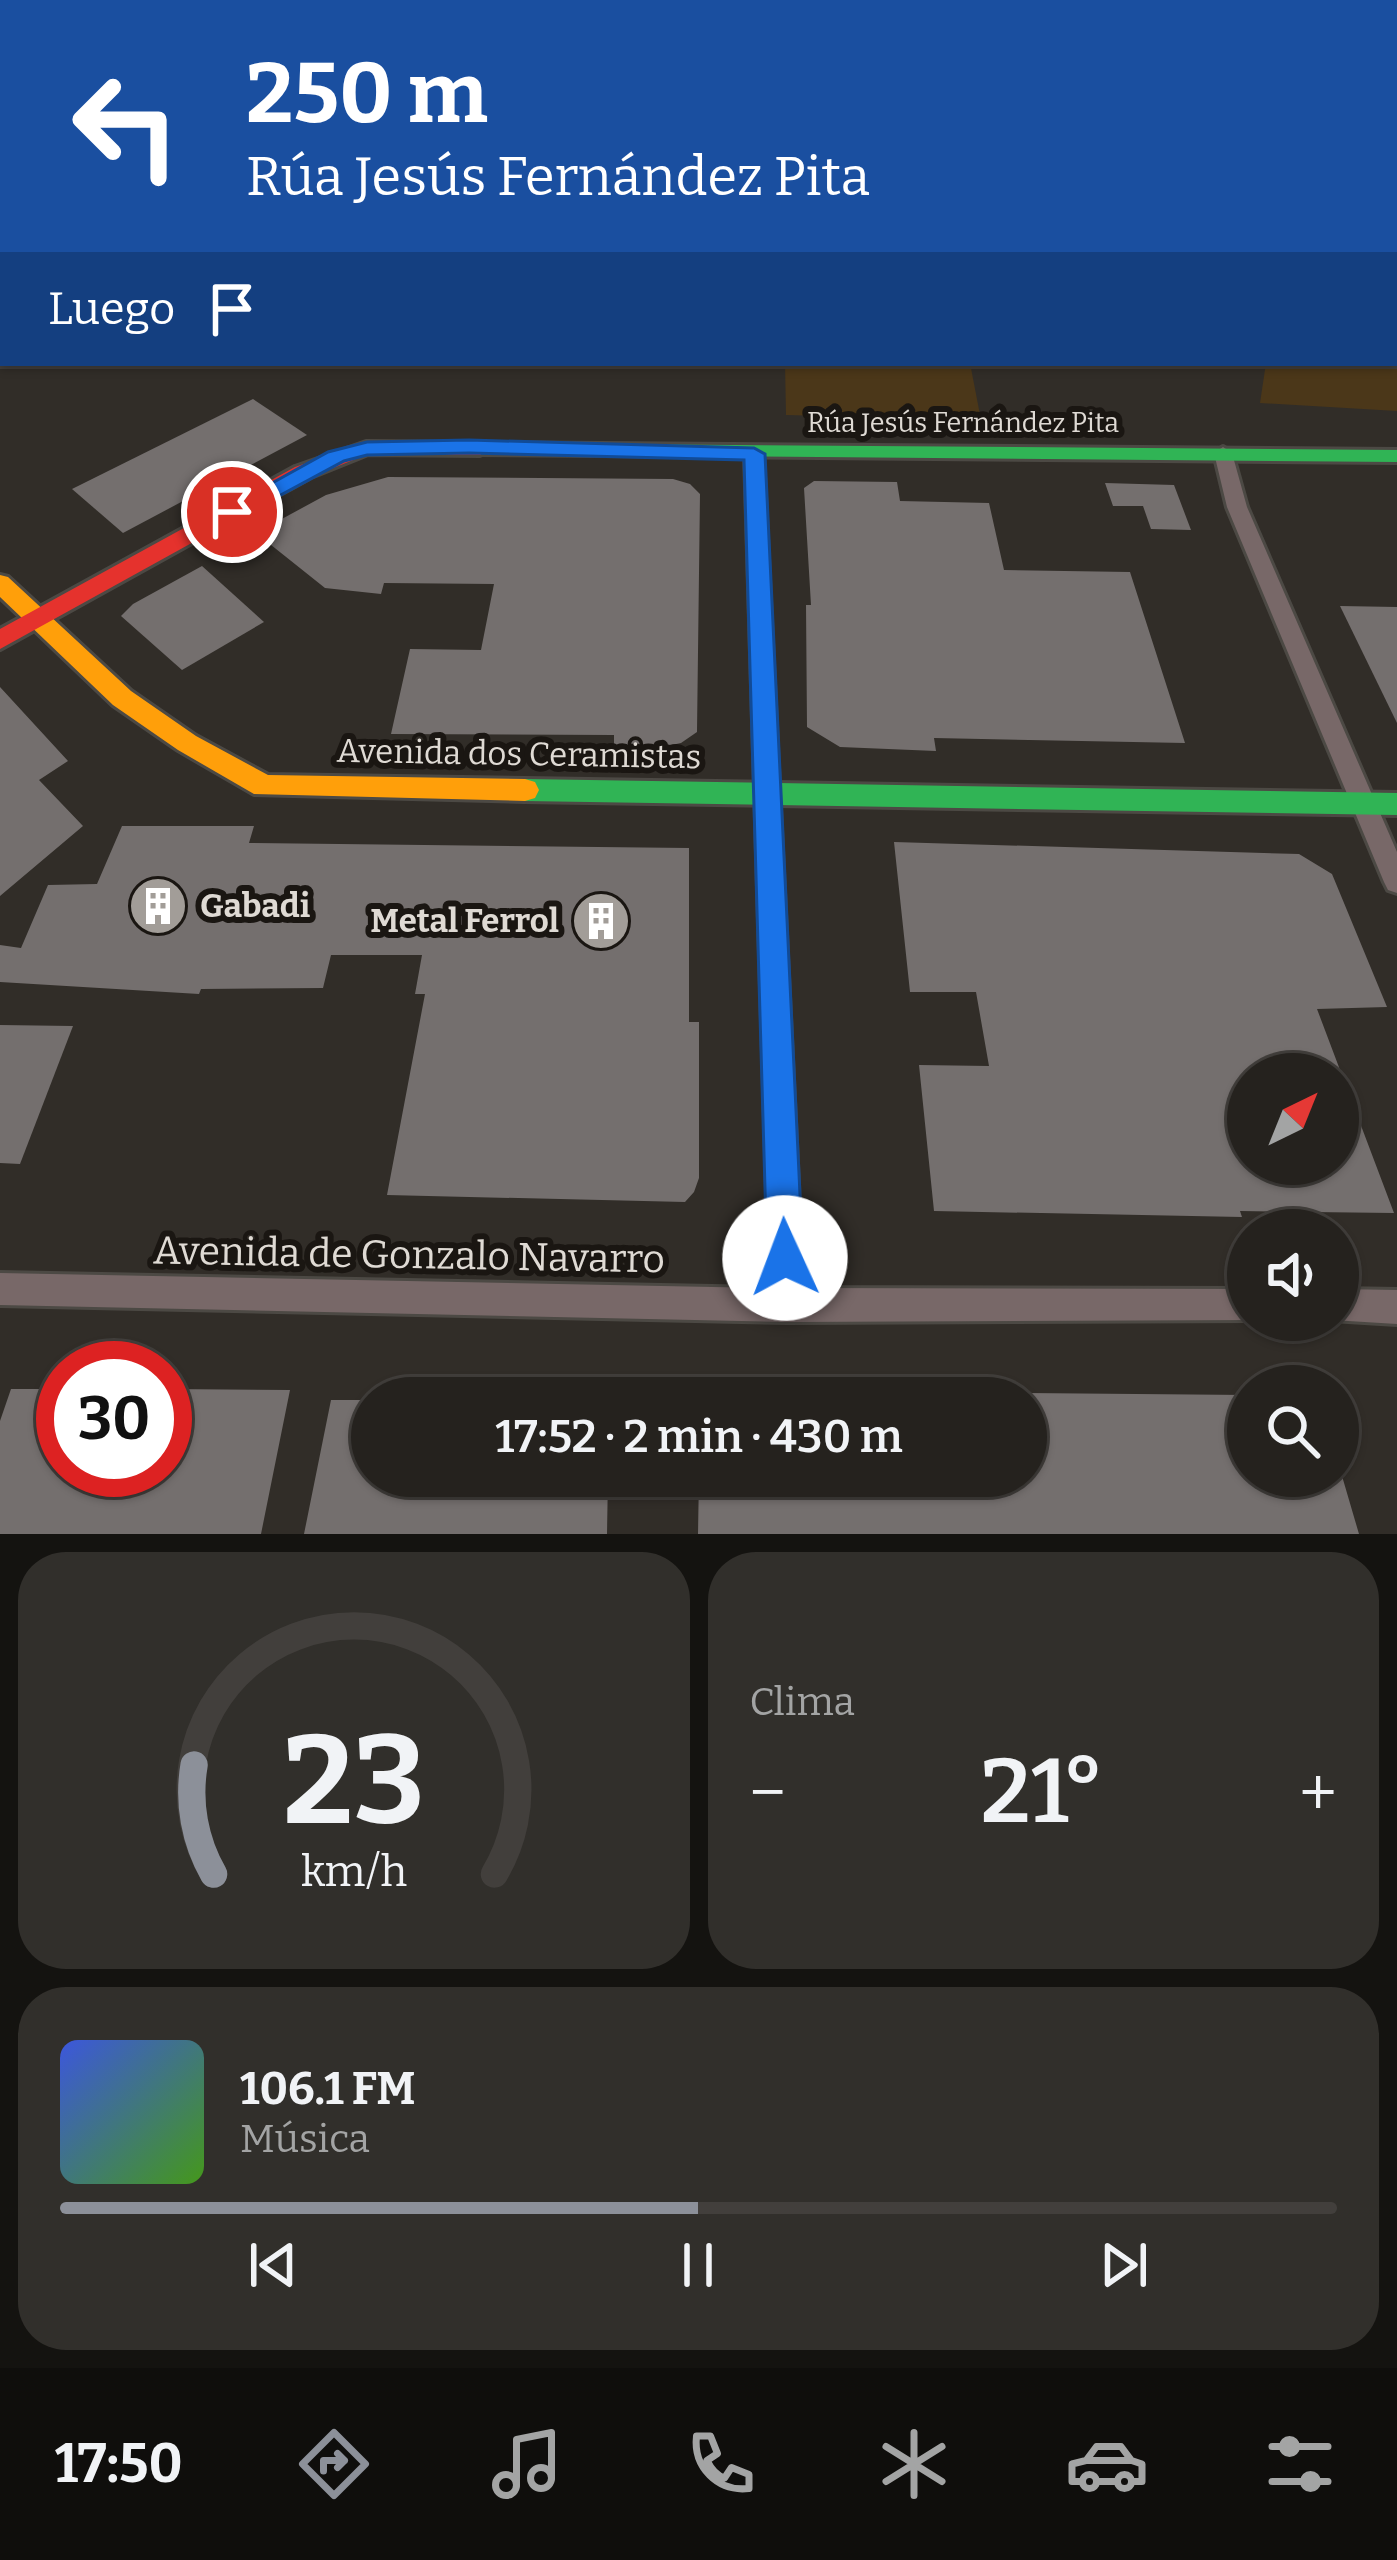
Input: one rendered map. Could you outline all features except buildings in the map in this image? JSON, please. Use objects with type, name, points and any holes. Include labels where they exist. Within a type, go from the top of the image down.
[{"type":"street","name":"Rúa Jesús Fernández Pita","points":[[0,640],[303,472],[367,448],[1397,456]]},
{"type":"street","points":[[1222,453],[1237,507],[1397,882]]},
{"type":"street","points":[[754,454],[787,1305]]},
{"type":"street","name":"Avenida dos Ceramistas","points":[[0,583],[145,719],[192,750],[264,786],[1397,804]]},
{"type":"street","name":"Avenida de Gonzalo Navarro","points":[[0,1288],[787,1305],[1227,1306]]},
{"type":"street","points":[[1359,1306],[1397,1306]]},
{"type":"shaded area","points":[[785,366],[971,366],[981,420],[786,415]]},
{"type":"shaded area","points":[[1266,366],[1397,366],[1397,411],[1260,403]]},
{"type":"traffic: fast","points":[[480,449],[1397,456]]},
{"type":"traffic: fast","points":[[525,790],[1397,804]]},
{"type":"traffic: slow","points":[[0,583],[122,698],[187,743],[264,786],[525,790]]},
{"type":"traffic: jam","points":[[0,640],[303,472],[366,448],[480,449]]},
{"type":"place","name":"Gabadi","points":[[158,906]]},
{"type":"place","name":"Metal Ferrol","points":[[601,921]]},
{"type":"route","points":[[232,512],[336,456],[367,448],[754,454],[785,1258]]}]
